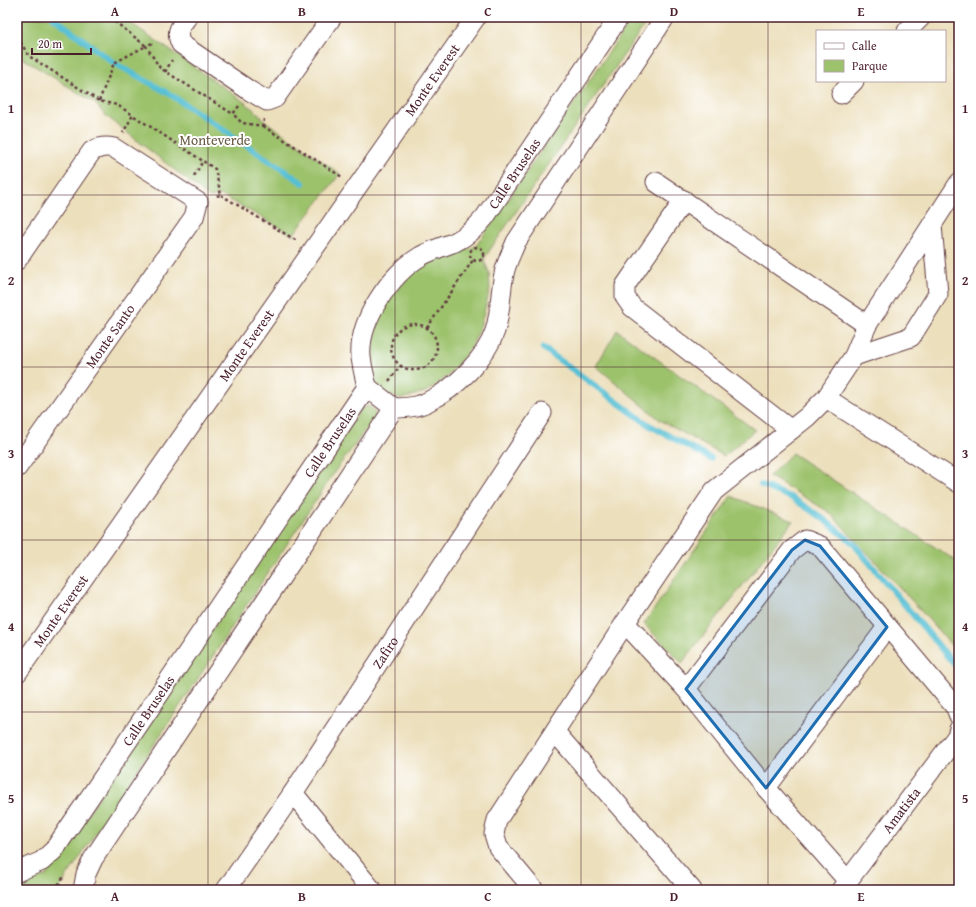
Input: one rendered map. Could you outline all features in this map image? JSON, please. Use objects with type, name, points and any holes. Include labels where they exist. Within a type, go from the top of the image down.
[{"type":"street","points":[[187,17],[178,32],[178,37],[181,44],[265,100],[270,100],[275,98],[332,17]]},
{"type":"street","name":"Monte Everest","points":[[17,673],[476,17]]},
{"type":"street","name":"Calle Bruselas","points":[[17,872],[42,861],[54,850],[367,387],[361,356],[362,344],[364,331],[376,304],[394,279],[405,268],[421,256],[466,235],[486,217],[620,17]]},
{"type":"street","points":[[367,387],[394,408],[408,408],[428,402],[441,394],[462,378],[476,363],[489,345],[495,332],[499,315],[504,273],[516,242],[665,17]]},
{"type":"street","points":[[907,30],[921,17]]},
{"type":"street","points":[[840,94],[853,82]]},
{"type":"street","points":[[17,260],[92,151],[99,147],[106,146],[114,148]]},
{"type":"street","name":"Monte Santo","points":[[17,468],[194,217],[198,202],[114,148]]},
{"type":"street","points":[[656,182],[867,325]]},
{"type":"street","points":[[534,890],[498,847],[494,834],[497,820],[625,623],[714,491],[807,417],[826,398],[854,356],[867,325],[959,183]]},
{"type":"street","points":[[684,200],[625,286],[625,297],[632,307],[791,430]]},
{"type":"street","points":[[854,356],[911,336],[938,294],[932,225]]},
{"type":"street","points":[[826,398],[959,483]]},
{"type":"street","points":[[83,890],[86,874],[93,859],[394,408]]},
{"type":"street","name":"Zafiro","points":[[226,890],[293,793],[542,413]]},
{"type":"street","points":[[686,689],[792,550],[805,540],[820,546],[956,708],[959,716]]},
{"type":"street","points":[[625,623],[686,689],[845,885]]},
{"type":"street","points":[[766,788],[887,626]]},
{"type":"street","name":"Amatista","points":[[845,885],[957,736],[959,729]]},
{"type":"street","points":[[555,732],[692,890]]},
{"type":"street","points":[[293,793],[369,889]]},
{"type":"path","points":[[110,17],[146,46],[160,68],[233,114]]},
{"type":"path","points":[[17,37],[29,56],[99,101],[117,106],[133,115],[203,161]]},
{"type":"path","points":[[99,101],[114,62],[152,43]]},
{"type":"path","points":[[114,148],[133,115]]},
{"type":"path","points":[[264,126],[357,187]]},
{"type":"path","points":[[221,195],[312,250]]},
{"type":"path","points":[[481,248],[484,252],[483,258],[479,261],[473,260],[470,254],[472,250],[481,248]]},
{"type":"path","points":[[427,328],[473,260]]},
{"type":"path","points":[[412,324],[427,328],[433,333],[436,340],[436,354],[433,361],[421,370],[407,370],[400,366],[394,360],[391,353],[393,337],[398,330],[404,326],[412,324]]},
{"type":"path","points":[[26,890],[40,890]]},
{"type":"highlighted area","points":[[805,540],[820,546],[887,627],[766,788],[686,689],[792,550]]},
{"type":"green space","name":"Monteverde","points":[[17,17],[122,17],[246,103],[268,123],[340,174],[293,235],[221,195],[210,198],[105,115],[95,103],[17,55]]},
{"type":"green space","points":[[633,17],[650,17],[485,257],[484,261],[489,272],[490,289],[478,333],[470,349],[448,376],[425,392],[401,399],[383,393],[374,384],[369,358],[379,317],[391,298],[417,267],[461,248],[469,249],[476,246]]},
{"type":"green space","points":[[617,330],[755,430],[724,456],[660,420],[596,366]]},
{"type":"green space","points":[[369,406],[375,411],[375,420],[364,432],[336,470],[60,887],[61,890],[17,890],[17,882],[46,876],[361,409]]},
{"type":"green space","points":[[792,453],[959,563],[959,654],[914,603],[829,512],[769,476]]},
{"type":"green space","points":[[731,496],[793,521],[682,663],[644,624]]},
{"type":"waterway","points":[[53,17],[114,63],[168,93],[303,183]]},
{"type":"waterway","points":[[543,348],[649,425],[711,459]]},
{"type":"waterway","points":[[761,485],[792,498],[821,517],[853,543],[959,670]]}]
